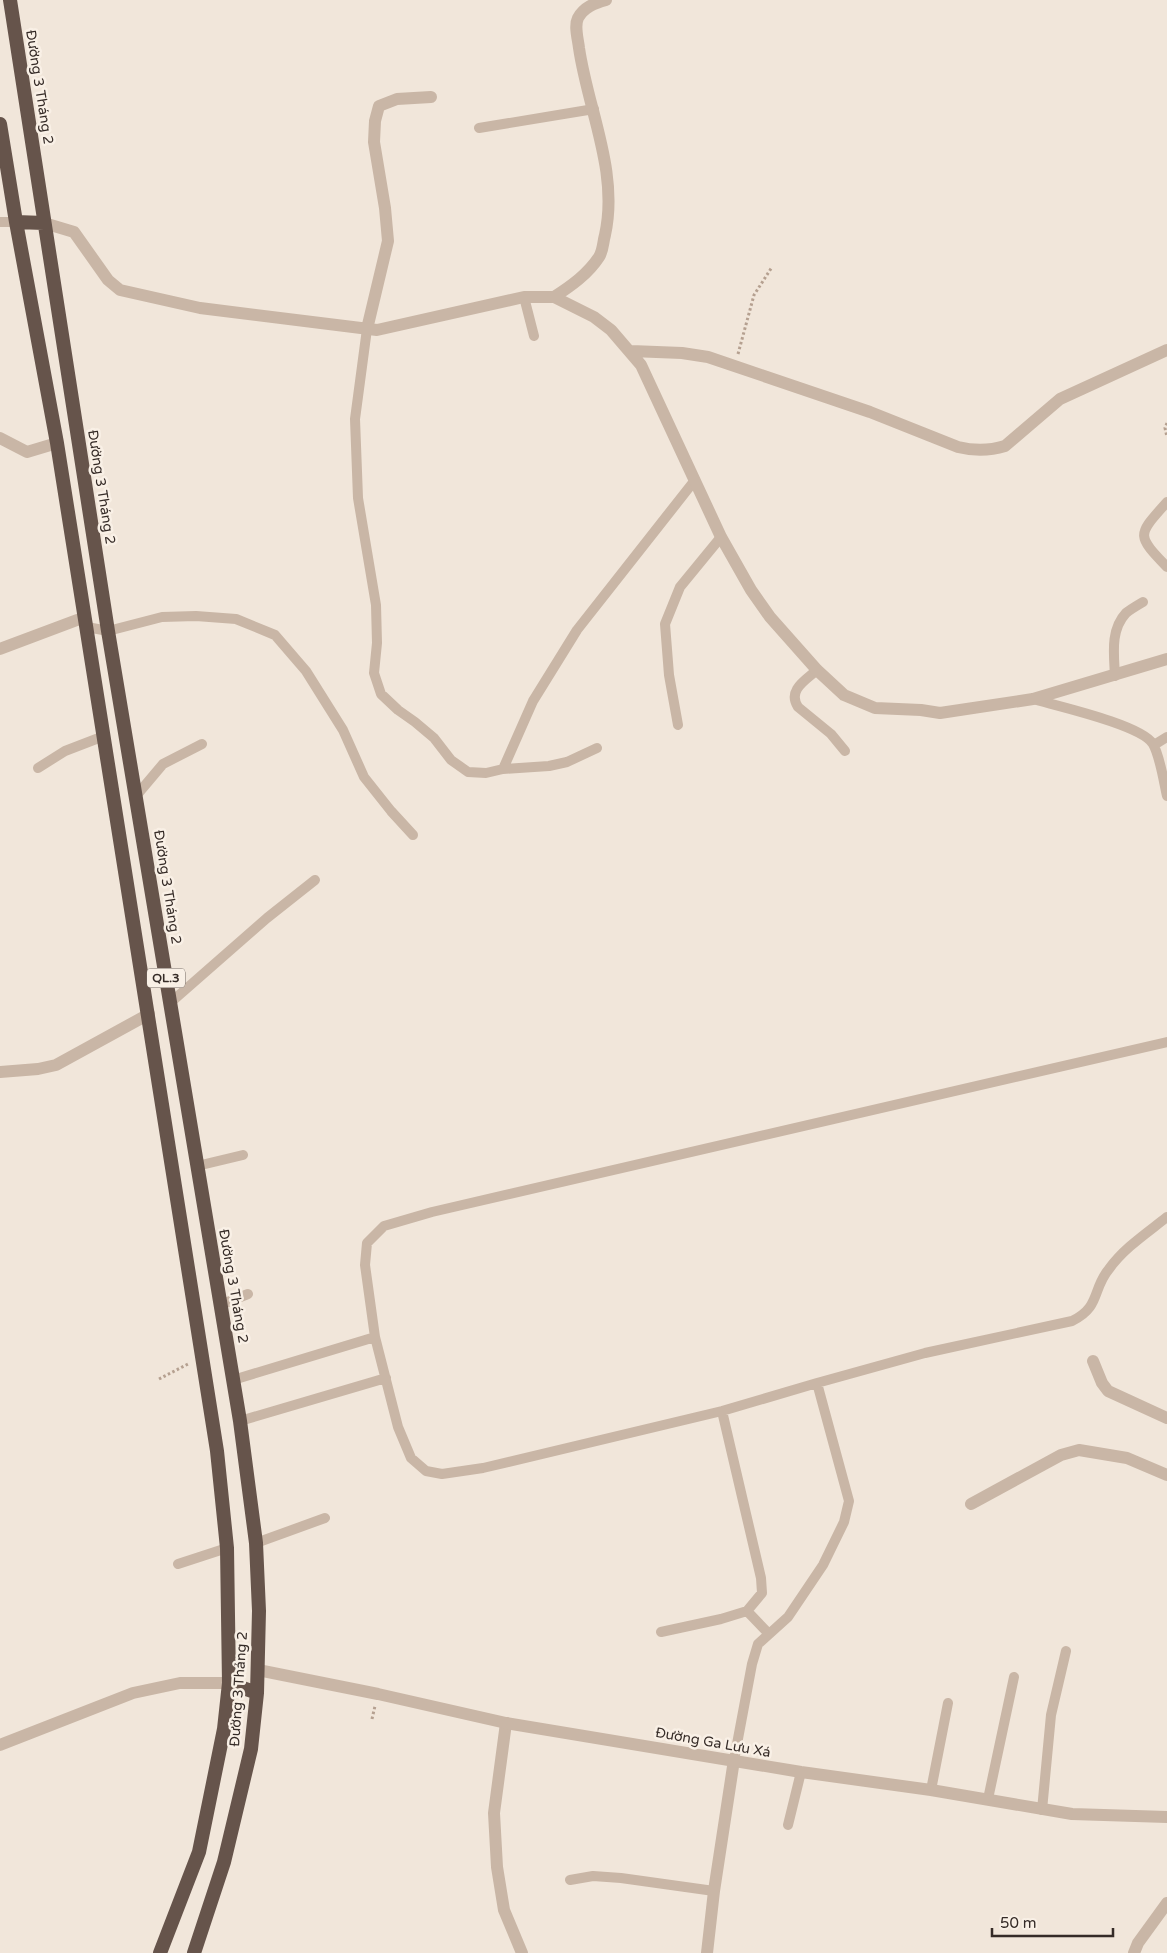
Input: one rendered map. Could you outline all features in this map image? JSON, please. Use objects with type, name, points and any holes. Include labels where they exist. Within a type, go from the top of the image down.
[{"type":"highway","name":"Đường 3 Tháng 2","points":[[10,0],[108,631],[240,1422],[256,1543],[259,1611],[258,1670],[251,1749],[224,1862],[194,1953]]},
{"type":"highway","name":"Đường 3 Tháng 2","points":[[0,124],[57,443],[149,1014],[217,1451],[227,1548],[229,1683],[224,1729],[199,1852],[160,1953]]},
{"type":"highway","points":[[16,222],[44,223]]},
{"type":"highway","points":[[229,1683],[257,1693]]},
{"type":"street","points":[[554,297],[578,281],[600,256],[609,216],[606,171],[594,109],[582,66],[577,31],[578,18],[586,7],[606,0]]},
{"type":"street","points":[[367,329],[388,241],[374,142],[375,121],[379,106],[397,98],[431,97]]},
{"type":"street","points":[[44,223],[74,232],[108,280],[120,290],[200,308],[377,330],[524,297],[554,297],[594,317],[631,351],[641,365],[721,537],[751,590],[765,610],[817,670],[844,695],[875,708],[921,710],[940,713],[1033,699],[1167,659]]},
{"type":"street","points":[[631,351],[693,354],[708,357],[870,412],[958,447],[981,450],[1005,446],[1048,407],[1060,399],[1167,350]]},
{"type":"street","points":[[0,438],[27,452],[57,443]]},
{"type":"street","points":[[0,648],[86,622]]},
{"type":"street","points":[[0,1072],[38,1069],[56,1065],[149,1014]]},
{"type":"street","points":[[1094,1361],[1102,1383],[1108,1391],[1167,1418]]},
{"type":"street","points":[[971,1504],[1061,1455],[1079,1450],[1127,1458],[1167,1476]]},
{"type":"street","name":"Đường Ga Lưu Xá","points":[[258,1670],[378,1694],[506,1723],[801,1772],[931,1790],[1072,1814],[1167,1817]]},
{"type":"street","points":[[0,1745],[133,1693],[180,1683],[229,1683]]},
{"type":"street","points":[[506,1723],[494,1812],[497,1867],[504,1910],[522,1953]]},
{"type":"street","points":[[707,1953],[714,1891],[734,1760]]},
{"type":"street","points":[[1134,1953],[1138,1943],[1167,1903]]},
{"type":"lane","points":[[479,128],[594,109]]},
{"type":"lane","points":[[0,222],[16,222]]},
{"type":"lane","points":[[524,297],[534,336]]},
{"type":"lane","points":[[367,329],[355,419],[358,498],[376,605],[377,643],[374,673],[381,694],[434,738],[451,760],[468,772],[486,773],[503,768],[549,766],[567,762],[597,748]]},
{"type":"lane","points":[[503,768],[533,701],[577,630],[695,480]]},
{"type":"lane","points":[[1167,502],[1144,528],[1142,536],[1146,546],[1167,567]]},
{"type":"lane","points":[[678,725],[669,675],[665,624],[680,586],[721,537]]},
{"type":"lane","points":[[1115,676],[1114,641],[1117,628],[1127,612],[1143,602]]},
{"type":"lane","points":[[86,622],[108,631],[162,617],[196,616],[236,619],[275,635],[312,680],[343,730],[364,777],[391,812],[413,835]]},
{"type":"lane","points":[[817,670],[796,689],[795,702],[798,707],[831,734],[845,752]]},
{"type":"lane","points":[[1033,699],[1141,733],[1148,737],[1154,745],[1167,796]]},
{"type":"lane","points":[[38,768],[65,751],[104,736]]},
{"type":"lane","points":[[1154,745],[1167,738]]},
{"type":"lane","points":[[136,796],[163,764],[202,744]]},
{"type":"lane","points":[[170,1003],[267,918],[315,880]]},
{"type":"lane","points":[[1167,1042],[432,1212],[384,1226],[367,1243],[365,1265],[375,1337],[398,1428],[411,1458],[426,1471],[442,1474],[482,1468],[722,1411],[925,1353],[1078,1318],[1084,1315],[1092,1305],[1107,1270],[1117,1259],[1167,1217]]},
{"type":"lane","points":[[197,1166],[243,1155]]},
{"type":"lane","points":[[220,1305],[248,1294]]},
{"type":"lane","points":[[233,1380],[375,1337]]},
{"type":"lane","points":[[240,1422],[386,1378]]},
{"type":"lane","points":[[734,1760],[752,1664],[758,1644],[788,1617],[823,1565],[844,1522],[849,1501],[817,1383]]},
{"type":"lane","points":[[661,1632],[747,1612],[762,1593],[761,1578],[722,1411]]},
{"type":"lane","points":[[256,1543],[325,1518]]},
{"type":"lane","points":[[178,1564],[227,1548]]},
{"type":"lane","points":[[747,1612],[769,1634]]},
{"type":"lane","points":[[1042,1810],[1051,1715],[1066,1651]]},
{"type":"lane","points":[[988,1799],[1014,1677]]},
{"type":"lane","points":[[931,1790],[948,1703]]},
{"type":"lane","points":[[788,1826],[801,1772]]},
{"type":"lane","points":[[570,1880],[593,1876],[621,1878],[714,1891]]},
{"type":"path","points":[[735,366],[754,295],[772,267]]},
{"type":"path","points":[[1167,423],[1165,428],[1167,437]]},
{"type":"path","points":[[159,1379],[202,1357]]}]
